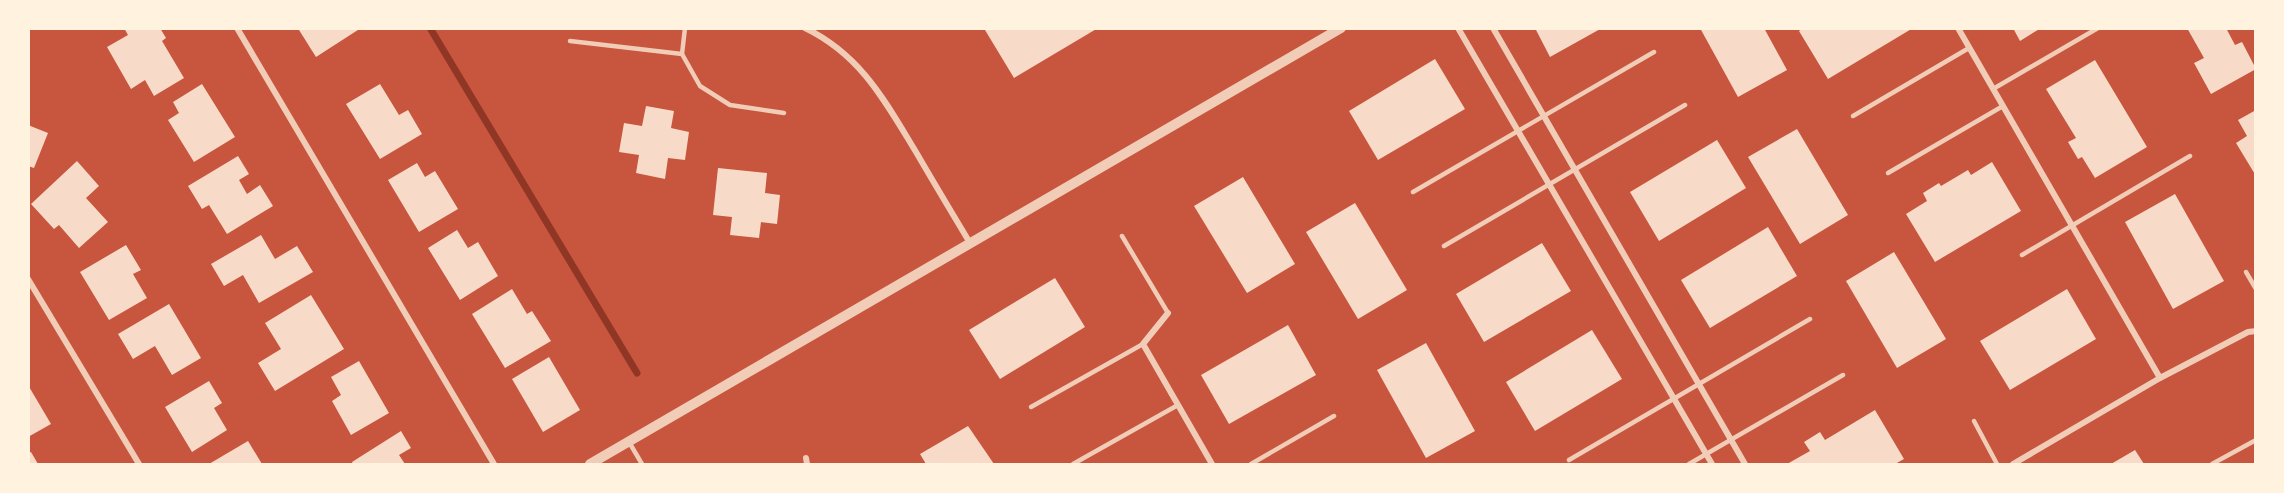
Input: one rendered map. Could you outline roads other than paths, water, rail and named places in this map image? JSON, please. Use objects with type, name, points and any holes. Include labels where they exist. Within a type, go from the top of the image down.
[{"type":"street","points":[[237,28],[494,465]]},
{"type":"street","points":[[805,28],[845,54],[868,76],[886,102],[970,243]]},
{"type":"street","points":[[591,465],[1341,28]]},
{"type":"street","points":[[1458,28],[1712,465]]},
{"type":"street","points":[[1493,28],[1744,465]]},
{"type":"street","points":[[1958,28],[2160,378]]},
{"type":"street","points":[[28,279],[139,465]]},
{"type":"street","points":[[1168,313],[1143,344],[1212,465]]},
{"type":"street","points":[[2013,465],[2160,378],[2248,332],[2256,331]]},
{"type":"lane","points":[[685,28],[682,54],[700,86],[730,105],[784,113]]},
{"type":"lane","points":[[1993,89],[2098,28]]},
{"type":"lane","points":[[570,41],[682,54]]},
{"type":"lane","points":[[1853,116],[1969,48]]},
{"type":"lane","points":[[1413,192],[1654,52]]},
{"type":"lane","points":[[1444,246],[1685,105]]},
{"type":"lane","points":[[1888,173],[2003,106]]},
{"type":"lane","points":[[2022,255],[2190,156]]},
{"type":"lane","points":[[1122,236],[1168,313]]},
{"type":"lane","points":[[2246,272],[2256,289]]},
{"type":"lane","points":[[1569,460],[1810,319]]},
{"type":"lane","points":[[1031,407],[1143,344]]},
{"type":"lane","points":[[1689,465],[1843,375]]},
{"type":"lane","points":[[1073,465],[1178,405]]},
{"type":"lane","points":[[1251,465],[1334,416]]},
{"type":"lane","points":[[1974,421],[1997,465]]},
{"type":"lane","points":[[2212,465],[2256,440]]},
{"type":"lane","points":[[629,442],[642,465]]},
{"type":"waterway","points":[[430,28],[637,373]]}]
